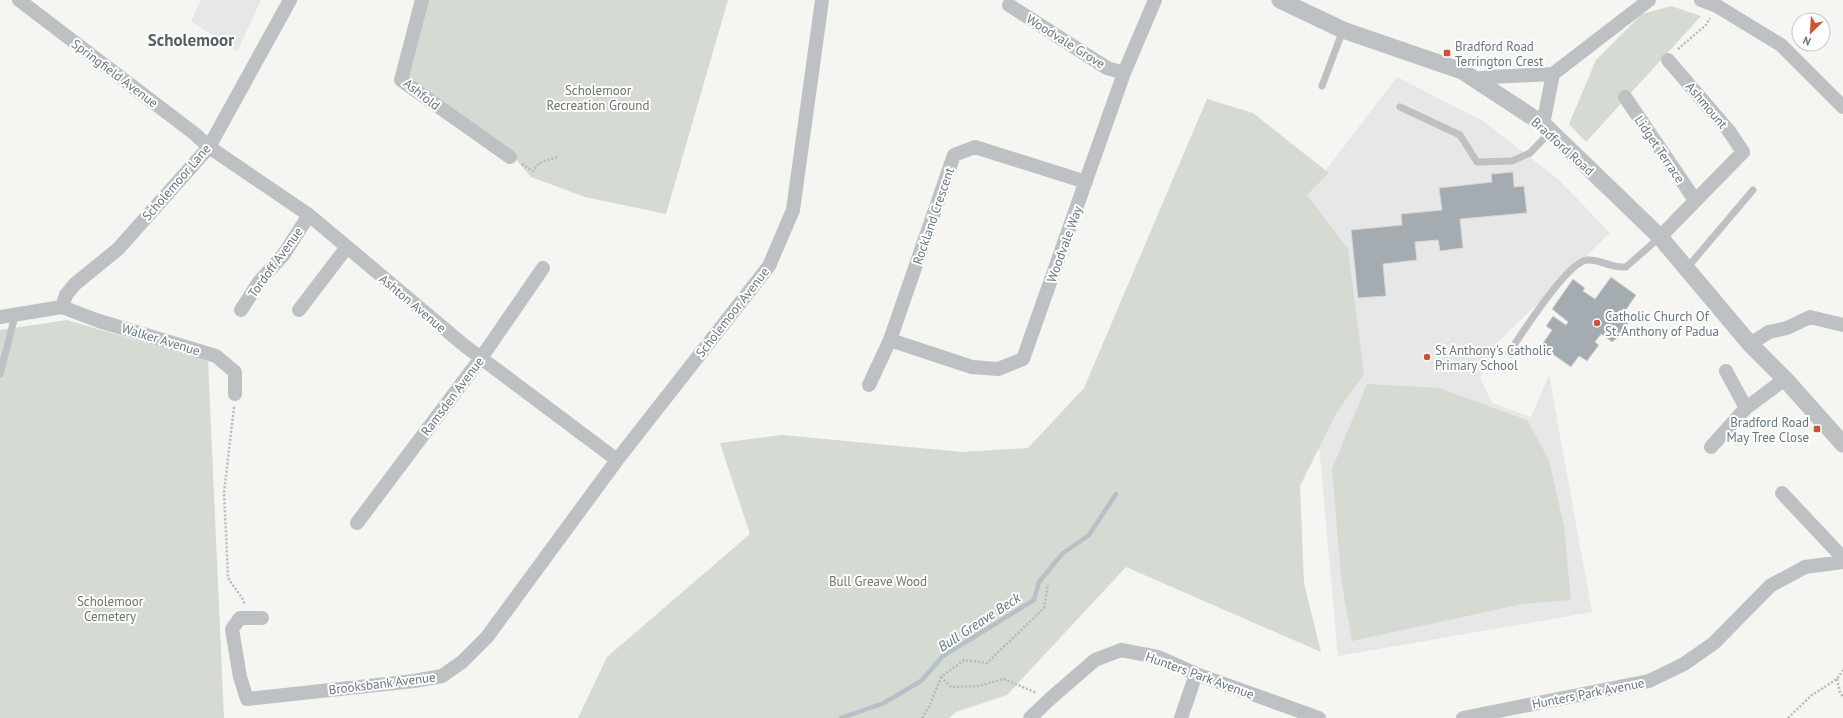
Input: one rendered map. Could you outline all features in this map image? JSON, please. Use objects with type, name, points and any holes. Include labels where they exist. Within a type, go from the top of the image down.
[{"type":"street","name":"Springfield Avenue","points":[[19,0],[195,134],[208,147]]},
{"type":"street","name":"Scholemoor Lane","points":[[62,307],[66,295],[75,284],[118,249],[208,147],[290,0]]},
{"type":"street","name":"Ashfold","points":[[422,0],[401,80],[510,157]]},
{"type":"street","name":"Scholemoor Avenue","points":[[617,460],[769,266],[793,210],[822,0]]},
{"type":"street","name":"Woodvale Way","points":[[890,340],[972,367],[998,369],[1023,359],[1124,73],[1155,0]]},
{"type":"street","name":"Bradford Road","points":[[1280,0],[1343,30],[1462,71],[1547,128],[1660,237],[1750,344],[1785,379],[1843,444]]},
{"type":"street","points":[[1475,79],[1553,74],[1649,0]]},
{"type":"street","points":[[1700,0],[1717,6],[1781,45],[1843,107]]},
{"type":"street","name":"Woodvale Grove","points":[[1009,4],[1107,68],[1124,73]]},
{"type":"street","name":"Ashmount","points":[[1668,60],[1729,131],[1743,152],[1695,200]]},
{"type":"street","points":[[1547,128],[1553,74]]},
{"type":"street","name":"Lidget Terrace","points":[[1625,97],[1695,200]]},
{"type":"street","name":"Ashton Avenue","points":[[208,147],[309,215],[481,358],[617,460]]},
{"type":"street","name":"Rockland Crescent","points":[[869,385],[890,340],[954,155],[975,147],[1086,182]]},
{"type":"street","points":[[1660,237],[1695,200]]},
{"type":"street","name":"Tordoff Avenue","points":[[241,310],[259,282],[284,254],[309,215]]},
{"type":"street","points":[[299,310],[347,247]]},
{"type":"street","name":"Ramsden Avenue","points":[[357,523],[481,358],[544,268]]},
{"type":"street","points":[[0,317],[15,316],[62,307]]},
{"type":"street","name":"Walker Avenue","points":[[62,307],[99,321],[216,356],[236,372],[235,394]]},
{"type":"street","points":[[1750,344],[1769,332],[1787,328],[1810,317],[1843,325]]},
{"type":"street","points":[[1726,371],[1746,408]]},
{"type":"street","points":[[1711,447],[1746,408],[1785,379]]},
{"type":"street","name":"Brooksbank Avenue","points":[[240,618],[232,629],[240,677],[247,698],[414,681],[442,676],[462,662],[487,637],[617,460]]},
{"type":"street","points":[[1782,493],[1843,558]]},
{"type":"street","name":"Hunters Park Avenue","points":[[1463,718],[1650,681],[1684,664],[1714,643],[1770,586],[1805,567],[1843,562]]},
{"type":"street","points":[[240,618],[262,618]]},
{"type":"street","name":"Hunters Park Avenue","points":[[1030,718],[1050,698],[1095,660],[1121,650],[1158,657],[1196,674],[1319,718]]},
{"type":"street","points":[[1181,718],[1196,674]]},
{"type":"lane","points":[[1322,86],[1343,30]]},
{"type":"lane","points":[[1400,106],[1460,135],[1477,162],[1512,162],[1530,153],[1547,128]]},
{"type":"lane","points":[[1687,268],[1753,190]]},
{"type":"lane","points":[[1509,352],[1556,286],[1571,270],[1585,260],[1601,261],[1613,266],[1626,266],[1660,237]]},
{"type":"lane","points":[[0,374],[15,316]]},
{"type":"path","points":[[1668,60],[1683,43],[1706,25],[1717,6]]},
{"type":"path","points":[[510,157],[532,171],[539,163],[556,157]]},
{"type":"path","points":[[235,394],[224,493],[228,578],[244,601],[240,618]]},
{"type":"path","points":[[922,718],[930,704],[941,677],[964,660],[987,663],[1044,608],[1048,584]]},
{"type":"path","points":[[1788,718],[1812,695],[1837,679],[1843,670]]},
{"type":"path","points":[[941,677],[951,687],[979,686],[1004,679],[1050,698]]},
{"type":"path","points":[[1837,679],[1843,696]]},
{"type":"shaded area","points":[[201,0],[261,0],[237,52],[191,21]]},
{"type":"shaded area","name":"St Anthony's Catholic Primary School","points":[[1397,77],[1483,121],[1559,180],[1610,233],[1499,341],[1480,378],[1492,403],[1531,417],[1549,375],[1592,612],[1338,656],[1317,423],[1303,200]]},
{"type":"green space","name":"Scholemoor Recreation Ground","points":[[425,0],[728,0],[666,214],[585,197],[531,177],[513,156],[404,77]]},
{"type":"green space","points":[[1671,6],[1701,16],[1586,142],[1569,124],[1596,60],[1642,14]]},
{"type":"green space","name":"Bull Greave Wood","points":[[1207,99],[1253,113],[1329,173],[1307,195],[1348,249],[1364,374],[1337,412],[1300,486],[1304,583],[1321,652],[1126,567],[1007,695],[956,712],[949,718],[578,718],[607,657],[750,534],[720,443],[782,435],[962,452],[1028,448],[1084,388]]},
{"type":"green space","name":"Scholemoor Cemetery","points":[[67,320],[208,361],[224,718],[0,718],[0,330]]},
{"type":"green space","points":[[1367,384],[1439,388],[1527,420],[1549,460],[1564,527],[1571,600],[1522,604],[1352,641],[1341,578],[1332,469]]},
{"type":"building","points":[[1513,172],[1514,187],[1524,186],[1527,213],[1460,219],[1463,248],[1440,251],[1438,240],[1415,242],[1417,260],[1383,264],[1386,296],[1358,298],[1351,230],[1402,225],[1401,214],[1442,210],[1439,188],[1492,182],[1491,174]]},
{"type":"building","name":"Catholic Church Of St. Anthony of Padua","points":[[1611,277],[1636,295],[1624,313],[1630,317],[1625,332],[1612,342],[1601,334],[1595,342],[1599,345],[1587,361],[1579,356],[1571,367],[1541,346],[1552,330],[1546,326],[1553,316],[1566,325],[1568,322],[1552,309],[1573,279],[1585,288],[1583,291],[1595,299]]},
{"type":"waterway","name":"Bull Greave Beck","points":[[841,718],[884,703],[921,681],[943,656],[1034,600],[1039,582],[1062,554],[1089,535],[1116,494]]},
{"type":"place","name":"Bradford Road Terrington Crest","points":[[1447,53]]},
{"type":"place","name":"Catholic Church Of St. Anthony of Padua","points":[[1597,323]]},
{"type":"place","name":"St Anthony's Catholic Primary School","points":[[1427,357]]},
{"type":"place","name":"Bradford Road May Tree Close","points":[[1817,429]]},
{"type":"district","name":"Scholemoor","points":[[191,40]]}]
